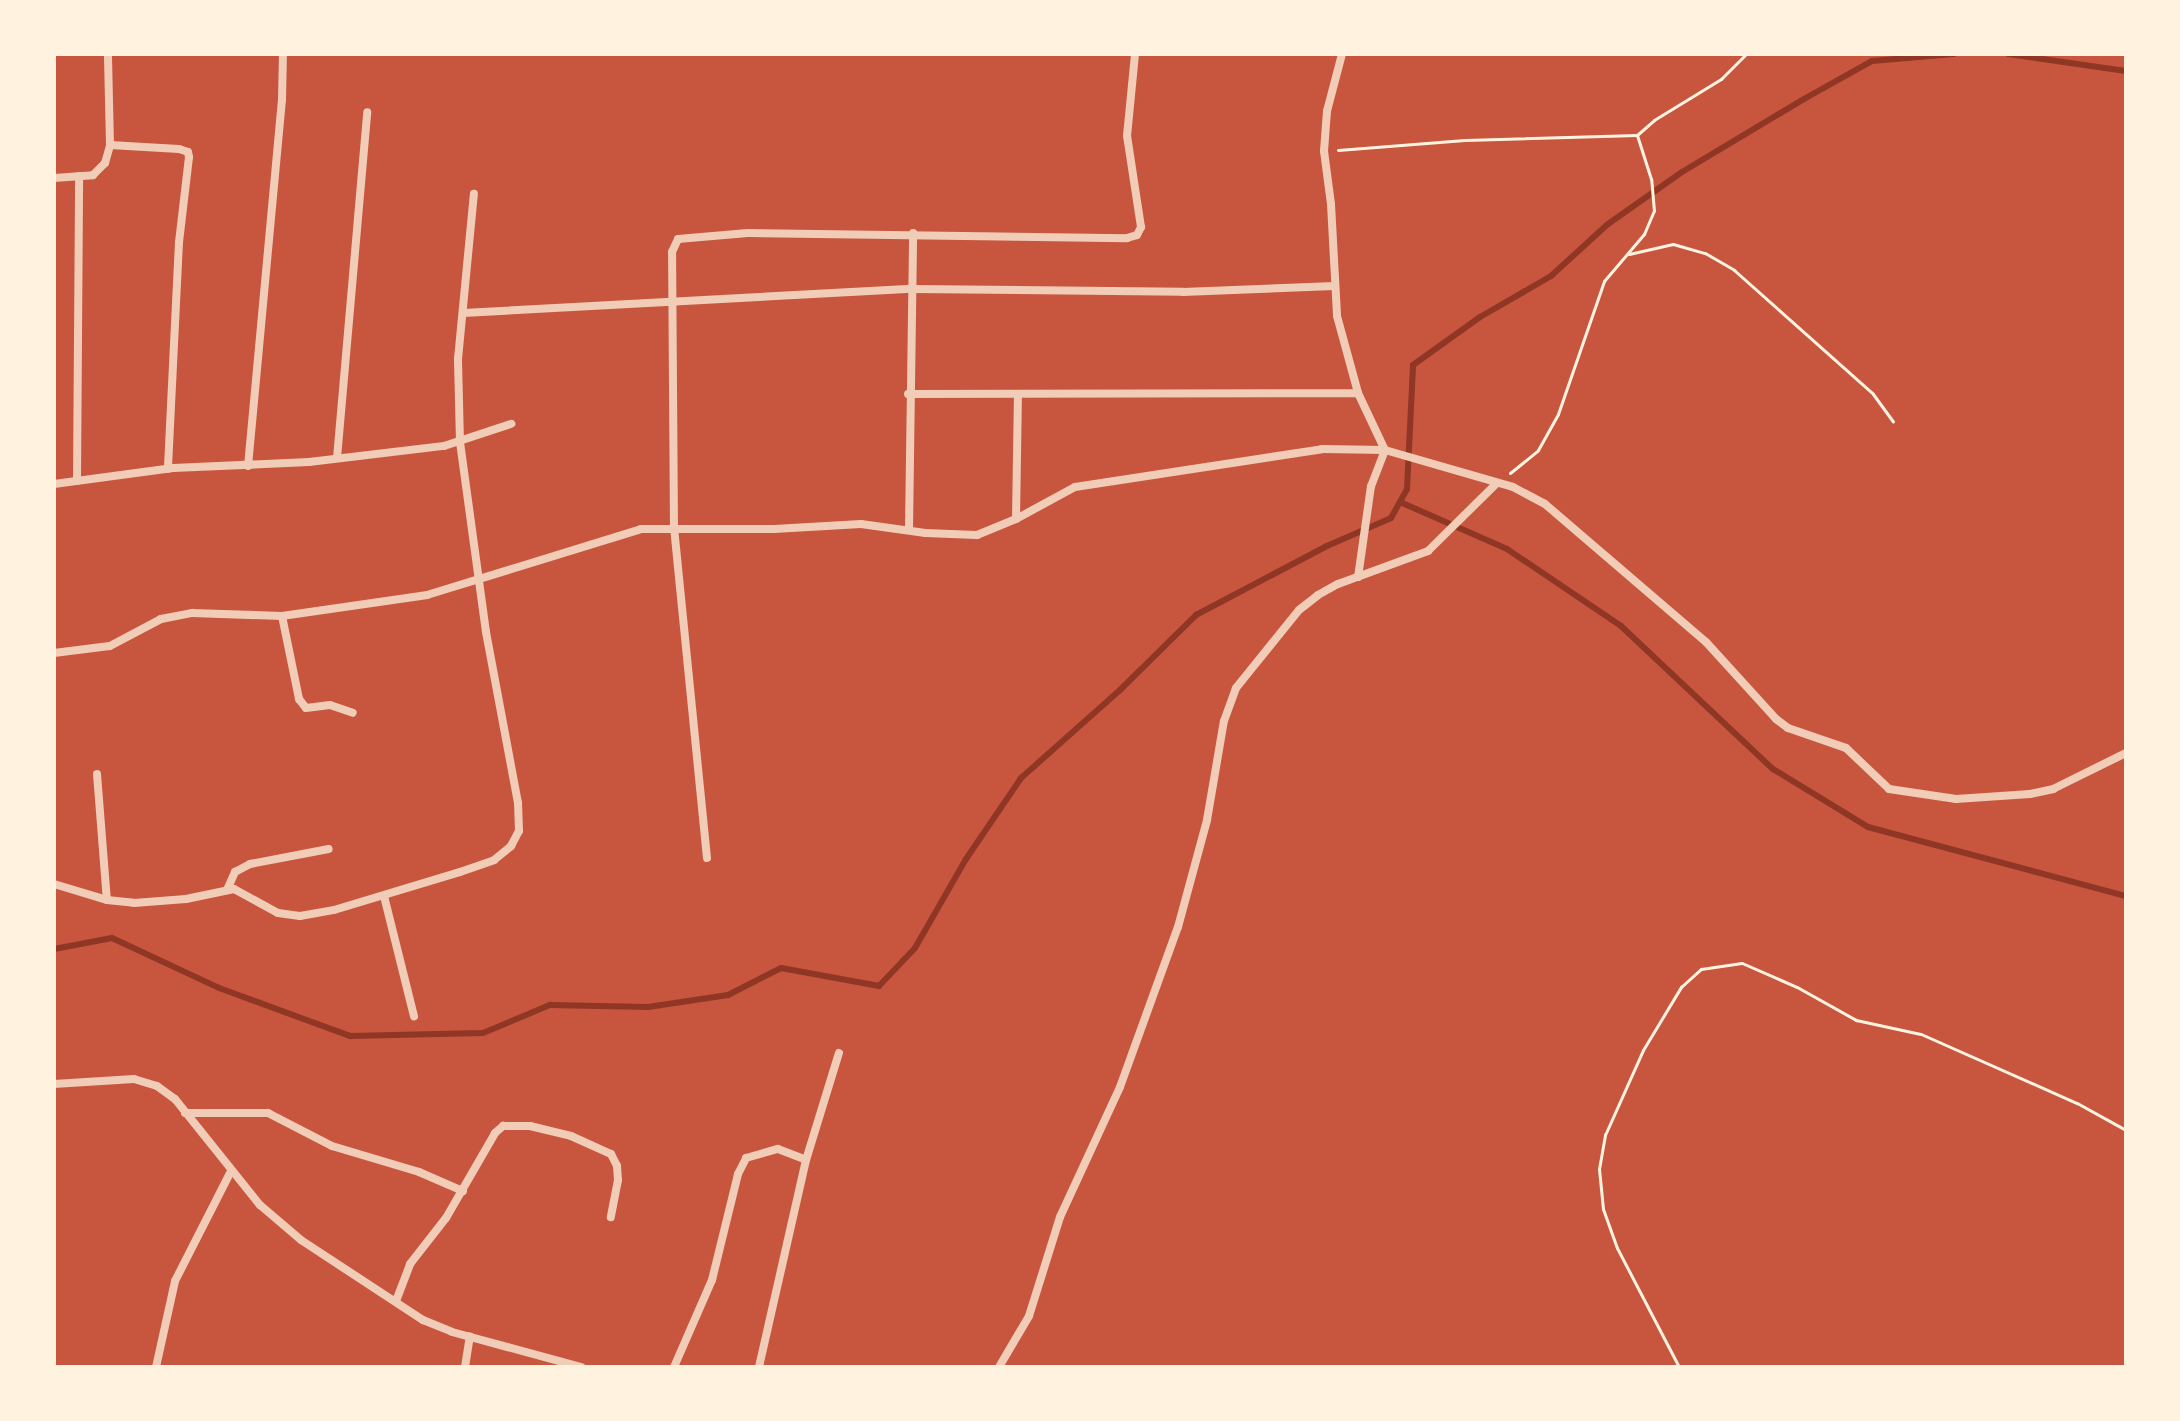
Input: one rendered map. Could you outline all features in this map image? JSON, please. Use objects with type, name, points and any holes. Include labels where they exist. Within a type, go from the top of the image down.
[{"type":"street","points":[[54,178],[93,175],[102,169],[110,145],[108,54]]},
{"type":"street","points":[[248,466],[283,54]]},
{"type":"street","points":[[707,858],[674,529],[672,252],[678,239],[748,233],[1127,238],[1137,235],[1141,227],[1127,123],[1135,54]]},
{"type":"street","points":[[1342,54],[1327,111],[1324,151],[1331,204],[1334,286],[1342,339],[1358,393],[1385,450],[1371,486],[1358,577]]},
{"type":"street","points":[[337,458],[367,112]]},
{"type":"street","points":[[110,145],[179,149],[188,152],[189,157],[179,242],[168,469]]},
{"type":"street","points":[[77,481],[79,176]]},
{"type":"street","points":[[54,884],[107,900],[156,903],[241,890],[278,913],[300,916],[384,896],[494,860],[511,846],[519,831],[518,803],[479,579],[460,442],[458,359],[474,194]]},
{"type":"street","points":[[909,529],[908,394],[913,233]]},
{"type":"street","points":[[463,313],[911,289],[1183,292],[1334,286]]},
{"type":"street","points":[[908,394],[1358,393]]},
{"type":"street","points":[[1016,519],[1018,394]]},
{"type":"street","points":[[54,484],[168,469],[337,458],[460,442],[511,424]]},
{"type":"street","points":[[54,653],[110,646],[161,619],[192,613],[282,616],[399,600],[479,579],[621,532],[861,524],[977,535],[1016,519],[1046,500],[1098,481],[1167,474],[1322,449],[1385,450],[1497,483],[1545,504],[1706,642],[1776,719],[1788,728],[1846,748],[1889,789],[1956,799],[2030,794],[2053,789],[2126,753]]},
{"type":"street","points":[[999,1367],[1029,1316],[1060,1217],[1120,1087],[1178,927],[1204,832],[1229,704],[1258,658],[1299,610],[1328,589],[1428,551],[1497,483]]},
{"type":"street","points":[[282,616],[299,699],[306,708],[330,705],[353,713]]},
{"type":"street","points":[[97,774],[107,900]]},
{"type":"street","points":[[227,890],[235,872],[250,864],[329,849]]},
{"type":"street","points":[[384,896],[414,1016]]},
{"type":"street","points":[[759,1367],[806,1160],[839,1053]]},
{"type":"street","points":[[54,1084],[110,1079],[146,1081],[166,1091],[231,1171],[285,1228],[423,1320],[581,1367]]},
{"type":"street","points":[[185,1113],[268,1113],[332,1146],[419,1172],[463,1191]]},
{"type":"street","points":[[396,1301],[410,1264],[463,1191],[495,1133],[503,1126],[530,1126],[571,1136],[611,1154],[617,1166],[618,1180],[611,1217]]},
{"type":"street","points":[[674,1367],[712,1280],[738,1174],[746,1158],[778,1149],[806,1160]]},
{"type":"street","points":[[156,1367],[175,1281],[231,1171]]},
{"type":"street","points":[[465,1367],[470,1336]]},
{"type":"street","points":[[545,1367],[546,1356]]},
{"type":"path","points":[[1324,151],[1465,140],[1637,135],[1654,120],[1721,79],[1746,54]]},
{"type":"path","points":[[1497,483],[1538,450],[1558,414],[1604,281],[1644,234],[1654,211],[1651,179],[1637,135]]},
{"type":"path","points":[[1627,255],[1673,244],[1705,253],[1734,270],[1873,394],[1893,422]]},
{"type":"path","points":[[1679,1367],[1617,1248],[1603,1209],[1599,1169],[1605,1135],[1643,1050],[1681,987],[1701,969],[1742,963],[1797,987],[1856,1020],[1921,1034],[2077,1103],[2126,1130]]},
{"type":"waterway","points":[[54,949],[112,938],[219,988],[350,1036],[483,1033],[550,1005],[648,1007],[728,995],[781,968],[879,986],[915,948],[966,859],[1021,778],[1120,690],[1196,615],[1327,546],[1391,518],[1407,489],[1413,365],[1480,317],[1551,276],[1608,224],[1682,172],[1804,99],[1872,61],[1954,54]]},
{"type":"waterway","points":[[2008,54],[2126,71]]},
{"type":"waterway","points":[[1400,502],[1507,549],[1621,626],[1773,769],[1868,827],[2126,896]]}]
